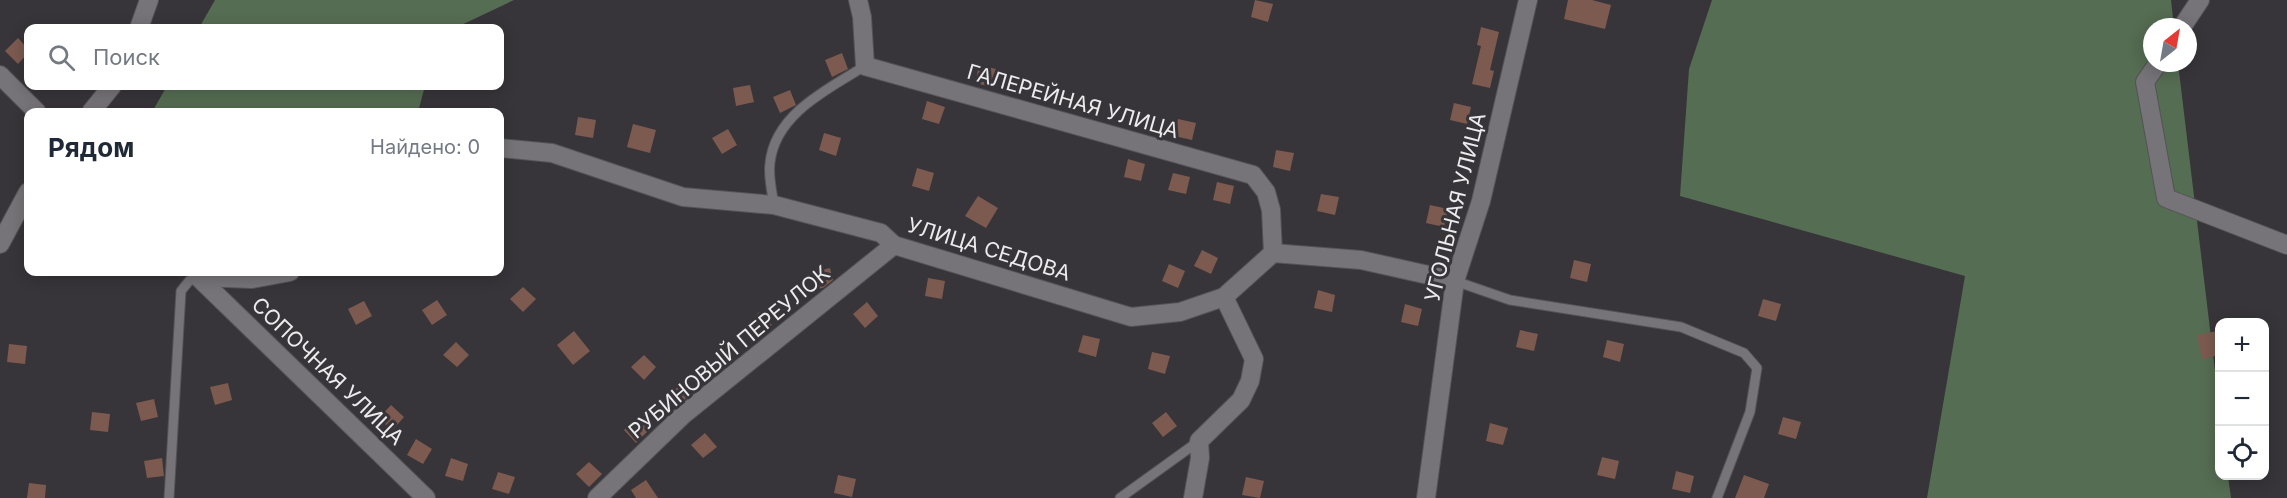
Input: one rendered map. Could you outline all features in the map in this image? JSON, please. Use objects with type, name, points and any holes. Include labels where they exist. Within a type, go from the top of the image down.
[{"type":"street","points":[[140,24],[149,0]]},
{"type":"street","points":[[858,0],[862,17],[865,66]]},
{"type":"street","name":"УГОЛЬНАЯ УЛИЦА","points":[[1426,498],[1455,281],[1481,201],[1528,0]]},
{"type":"street","points":[[2188,18],[2200,0]]},
{"type":"street","name":"ГАЛЕРЕЙНАЯ УЛИЦА","points":[[865,66],[1253,176],[1266,192],[1271,210],[1273,253]]},
{"type":"street","points":[[2152,72],[2145,82],[2166,198],[2287,245]]},
{"type":"street","points":[[0,75],[33,108]]},
{"type":"street","points":[[94,108],[109,90]]},
{"type":"street","name":"УЛИЦА СЕДОВА","points":[[504,148],[552,153],[683,197],[774,205],[881,232],[894,245],[1131,317],[1180,312],[1224,297],[1273,253]]},
{"type":"street","points":[[0,244],[24,199]]},
{"type":"street","name":"РУБИНОВЫЙ ПЕРЕУЛОК","points":[[597,498],[683,415],[894,245]]},
{"type":"street","points":[[1273,253],[1361,260],[1455,281]]},
{"type":"street","name":"СОПОЧНАЯ УЛИЦА","points":[[198,276],[426,498]]},
{"type":"street","points":[[218,276],[252,279],[268,276]]},
{"type":"street","points":[[1192,498],[1200,458],[1199,441],[1241,400],[1250,381],[1254,358],[1224,297]]},
{"type":"lane","points":[[774,205],[770,163],[779,132],[794,115],[865,66]]},
{"type":"lane","points":[[169,498],[181,291],[194,276]]},
{"type":"lane","points":[[1455,281],[1510,300],[1681,327],[1744,353],[1757,368],[1750,412],[1717,498]]},
{"type":"lane","points":[[1120,498],[1199,441]]},
{"type":"green space","points":[[215,0],[514,0],[463,24],[201,24]]},
{"type":"green space","points":[[1712,0],[2171,0],[2173,18],[2143,18],[2143,72],[2179,72],[2215,371],[2215,480],[2229,480],[2231,498],[1927,498],[1965,276],[1680,196],[1689,69]]},
{"type":"green space","points":[[165,90],[424,90],[419,108],[154,108]]},
{"type":"building","points":[[1255,0],[1273,4],[1268,22],[1251,17]]},
{"type":"building","points":[[1568,0],[1592,0],[1611,5],[1605,29],[1564,19]]},
{"type":"building","points":[[1481,27],[1499,32],[1490,70],[1494,71],[1490,88],[1472,84],[1481,46],[1477,45]]},
{"type":"building","points":[[18,38],[24,45],[24,57],[18,64],[5,51]]},
{"type":"building","points":[[842,53],[848,69],[832,77],[825,60]]},
{"type":"building","points":[[979,65],[996,69],[992,87],[975,83]]},
{"type":"building","points":[[750,85],[754,102],[736,106],[733,88]]},
{"type":"building","points":[[790,90],[796,105],[780,113],[773,97]]},
{"type":"building","points":[[927,101],[945,107],[939,124],[922,119]]},
{"type":"building","points":[[1454,103],[1471,107],[1467,124],[1450,120]]},
{"type":"building","points":[[578,117],[596,120],[593,138],[575,135]]},
{"type":"building","points":[[1178,119],[1196,123],[1192,140],[1174,136]]},
{"type":"building","points":[[633,124],[656,130],[650,153],[627,147]]},
{"type":"building","points":[[728,129],[737,145],[722,154],[712,138]]},
{"type":"building","points":[[824,133],[841,138],[836,156],[819,150]]},
{"type":"building","points":[[1276,150],[1294,153],[1290,171],[1273,167]]},
{"type":"building","points":[[1128,159],[1145,164],[1141,181],[1124,177]]},
{"type":"building","points":[[917,168],[934,173],[929,191],[912,186]]},
{"type":"building","points":[[1173,173],[1190,177],[1186,194],[1168,190]]},
{"type":"building","points":[[1217,182],[1234,186],[1230,204],[1213,200]]},
{"type":"building","points":[[1321,194],[1339,197],[1335,215],[1317,211]]},
{"type":"building","points":[[978,196],[998,208],[986,228],[965,216]]},
{"type":"building","points":[[1430,205],[1448,209],[1444,227],[1426,223]]},
{"type":"building","points":[[1202,250],[1218,258],[1211,274],[1194,266]]},
{"type":"building","points":[[1574,260],[1591,264],[1587,282],[1570,278]]},
{"type":"building","points":[[1169,264],[1185,271],[1178,288],[1162,281]]},
{"type":"building","points":[[830,268],[833,280],[823,288],[816,289],[813,272]]},
{"type":"building","points":[[928,278],[945,281],[942,299],[925,296]]},
{"type":"building","points":[[523,287],[536,299],[523,312],[510,299]]},
{"type":"building","points":[[1318,290],[1335,295],[1332,312],[1314,308]]},
{"type":"building","points":[[1763,299],[1781,304],[1776,321],[1758,316]]},
{"type":"building","points":[[437,300],[447,315],[432,325],[422,310]]},
{"type":"building","points":[[364,301],[372,316],[356,325],[348,309]]},
{"type":"building","points":[[867,302],[878,316],[865,328],[853,314]]},
{"type":"building","points":[[1405,304],[1422,309],[1418,326],[1401,322]]},
{"type":"building","points":[[759,312],[772,325],[759,337],[747,325]]},
{"type":"building","points":[[1520,330],[1538,334],[1534,351],[1516,347]]},
{"type":"building","points":[[574,331],[590,351],[573,365],[557,345]]},
{"type":"building","points":[[2215,331],[2215,356],[2202,359],[2197,335]]},
{"type":"building","points":[[1083,335],[1100,339],[1096,357],[1078,352]]},
{"type":"building","points":[[1607,340],[1624,344],[1620,362],[1603,357]]},
{"type":"building","points":[[456,342],[469,355],[457,367],[443,355]]},
{"type":"building","points":[[9,344],[27,346],[25,364],[7,362]]},
{"type":"building","points":[[1152,352],[1170,356],[1165,374],[1148,369]]},
{"type":"building","points":[[644,355],[656,367],[644,380],[631,367]]},
{"type":"building","points":[[683,381],[694,392],[680,403],[671,394]]},
{"type":"building","points":[[228,383],[232,400],[215,405],[210,387]]},
{"type":"building","points":[[154,399],[158,417],[141,421],[136,403]]},
{"type":"building","points":[[391,405],[404,417],[392,431],[379,418]]},
{"type":"building","points":[[92,412],[110,414],[108,432],[90,430]]},
{"type":"building","points":[[1166,412],[1177,426],[1163,437],[1152,423]]},
{"type":"building","points":[[636,417],[649,430],[636,443],[624,430]]},
{"type":"building","points":[[1783,417],[1801,422],[1796,439],[1778,434]]},
{"type":"building","points":[[1490,423],[1508,428],[1503,445],[1486,441]]},
{"type":"building","points":[[705,433],[717,447],[703,458],[691,445]]},
{"type":"building","points":[[416,439],[432,449],[423,464],[407,455]]},
{"type":"building","points":[[1602,457],[1619,461],[1615,479],[1597,475]]},
{"type":"building","points":[[162,458],[164,476],[147,478],[144,461]]},
{"type":"building","points":[[451,458],[468,464],[463,481],[445,476]]},
{"type":"building","points":[[589,462],[602,474],[589,487],[576,474]]},
{"type":"building","points":[[1676,471],[1694,476],[1690,493],[1672,489]]},
{"type":"building","points":[[498,472],[515,477],[509,494],[492,489]]},
{"type":"building","points":[[838,475],[856,479],[852,497],[834,493]]},
{"type":"building","points":[[1744,475],[1769,484],[1764,498],[1735,498]]},
{"type":"building","points":[[1246,477],[1264,481],[1260,498],[1242,495]]},
{"type":"building","points":[[646,480],[658,498],[636,498],[631,490]]},
{"type":"building","points":[[29,483],[46,485],[45,498],[27,498]]}]
